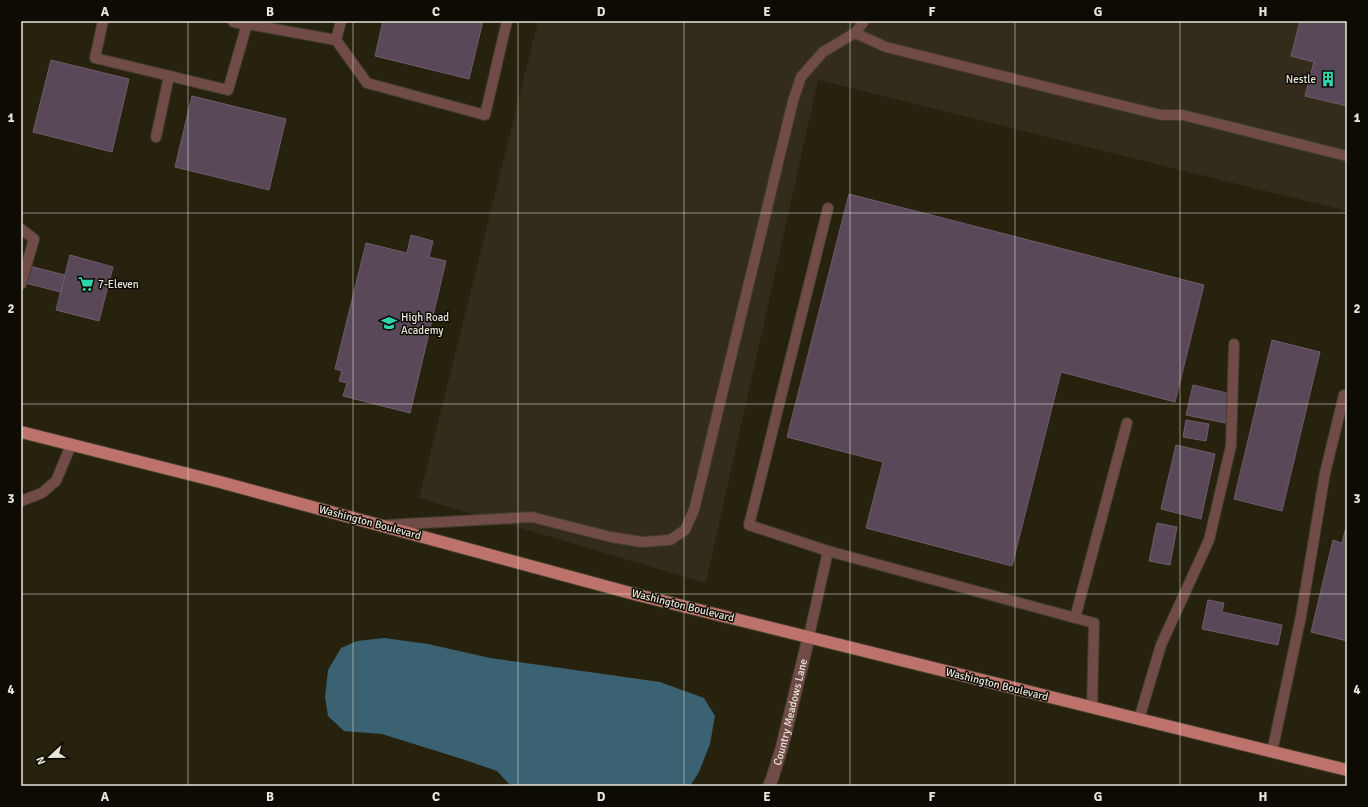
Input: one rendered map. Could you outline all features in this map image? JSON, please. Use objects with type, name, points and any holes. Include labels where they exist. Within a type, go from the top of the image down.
[{"type":"main road","name":"Washington Boulevard","points":[[21,432],[220,482],[634,594],[1347,770]]},
{"type":"street","points":[[234,21],[247,24]]},
{"type":"street","name":"Country Meadows Lane","points":[[769,786],[782,747],[809,636]]},
{"type":"lane","points":[[103,21],[95,58],[228,90],[247,24],[336,40],[366,83],[485,115],[507,21]]},
{"type":"lane","points":[[336,40],[341,21]]},
{"type":"lane","points":[[382,526],[532,517],[611,537],[642,542],[670,540],[685,530],[694,510],[793,101],[801,77],[823,52],[855,33],[864,21]]},
{"type":"lane","points":[[855,33],[886,47],[1161,115],[1183,115],[1347,156]]},
{"type":"lane","points":[[156,137],[169,76]]},
{"type":"lane","points":[[828,208],[748,525],[828,551],[1094,623],[1092,708]]},
{"type":"lane","points":[[21,229],[34,239],[21,284]]},
{"type":"lane","points":[[1139,719],[1161,645],[1208,540],[1231,446],[1234,344]]},
{"type":"lane","points":[[1272,752],[1301,616],[1325,473],[1344,395]]},
{"type":"lane","points":[[1075,618],[1127,423]]},
{"type":"lane","points":[[21,501],[42,493],[56,482],[72,445]]},
{"type":"lane","points":[[809,636],[828,551]]},
{"type":"shaded area","points":[[538,21],[1347,21],[1347,211],[818,80],[706,583],[419,498]]},
{"type":"water","points":[[384,638],[428,644],[490,658],[660,682],[704,698],[715,716],[710,744],[699,772],[690,786],[511,786],[497,771],[382,734],[344,731],[328,716],[325,697],[328,670],[341,648],[357,641]]},
{"type":"building","points":[[383,21],[483,21],[469,79],[375,56]]},
{"type":"building","name":"Nestle","points":[[1300,21],[1347,21],[1347,106],[1305,96],[1314,62],[1291,56]]},
{"type":"building","points":[[51,60],[129,79],[112,152],[33,132]]},
{"type":"building","points":[[192,96],[286,119],[269,190],[175,167]]},
{"type":"building","points":[[849,194],[1204,285],[1175,402],[1061,372],[1012,566],[866,528],[883,462],[787,437]]},
{"type":"building","points":[[411,235],[433,241],[429,257],[446,261],[410,413],[343,396],[347,383],[339,381],[342,371],[335,369],[366,243],[407,253]]},
{"type":"building","name":"7-Eleven","points":[[70,255],[113,267],[99,321],[56,310]]},
{"type":"building","points":[[21,264],[65,275],[61,292],[21,282]]},
{"type":"building","points":[[1272,340],[1320,352],[1282,511],[1234,499]]},
{"type":"building","points":[[1193,385],[1231,394],[1225,423],[1186,415]]},
{"type":"building","points":[[1186,420],[1209,424],[1206,441],[1183,437]]},
{"type":"building","points":[[1176,445],[1215,454],[1201,519],[1161,509]]},
{"type":"building","points":[[1157,523],[1177,527],[1170,565],[1149,561]]},
{"type":"building","points":[[1347,523],[1347,641],[1311,632],[1333,540],[1342,543]]},
{"type":"building","points":[[1208,600],[1224,603],[1222,612],[1282,625],[1278,645],[1202,629]]},
{"type":"place","name":"Nestle","points":[[1328,79]]},
{"type":"place","name":"7-Eleven","points":[[86,284]]},
{"type":"place","name":"High Road Academy","points":[[389,323]]}]
